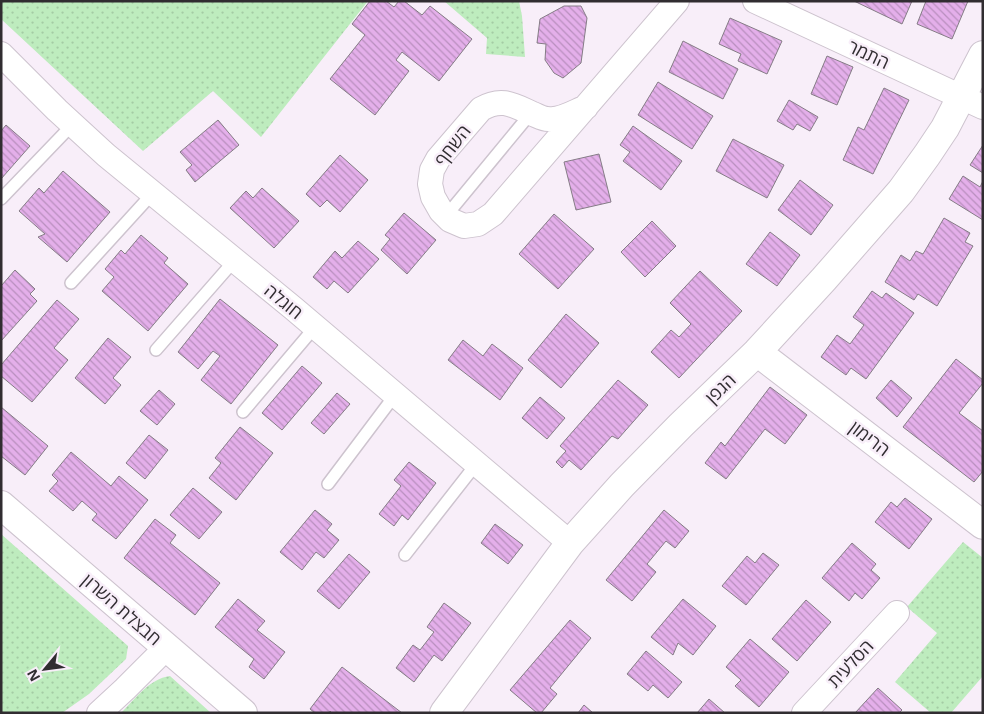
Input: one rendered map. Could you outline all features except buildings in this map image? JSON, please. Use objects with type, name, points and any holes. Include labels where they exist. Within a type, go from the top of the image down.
[{"type":"street","name":"השחף","points":[[586,108],[564,117],[550,120],[503,102],[491,104],[481,109],[438,159],[432,170],[430,184],[433,197],[441,211],[450,220],[464,226],[478,224],[493,214],[586,108],[677,1]]},
{"type":"street","name":"התמר","points":[[755,1],[972,102]]},
{"type":"street","name":"חוגלה","points":[[1,54],[106,155],[315,327],[570,542]]},
{"type":"street","name":"הגפן","points":[[444,713],[570,542],[622,485],[681,425],[757,352],[901,191],[945,128],[972,102],[983,54]]},
{"type":"street","name":"הרימון","points":[[757,352],[983,524]]},
{"type":"street","name":"חבצלת השרון","points":[[1,505],[243,713]]},
{"type":"street","name":"הסלעית","points":[[804,713],[897,613]]},
{"type":"street","points":[[99,713],[166,647]]},
{"type":"lane","points":[[446,216],[531,113]]},
{"type":"lane","points":[[1,200],[73,124]]},
{"type":"lane","points":[[71,282],[152,194]]},
{"type":"lane","points":[[156,350],[234,261]]},
{"type":"lane","points":[[243,412],[315,327]]},
{"type":"lane","points":[[328,484],[395,394]]},
{"type":"lane","points":[[405,555],[477,463]]},
{"type":"green space","points":[[1,1],[368,1],[261,137],[213,91],[143,151],[1,19]]},
{"type":"green space","points":[[444,1],[519,1],[525,57],[486,54],[487,38]]},
{"type":"green space","points":[[1,534],[128,646],[126,659],[89,694],[62,713],[1,713]]},
{"type":"green space","points":[[963,542],[983,558],[983,676],[951,713],[931,713],[895,682],[937,633],[907,607]]},
{"type":"green space","points":[[170,676],[211,713],[121,713],[149,685]]}]
